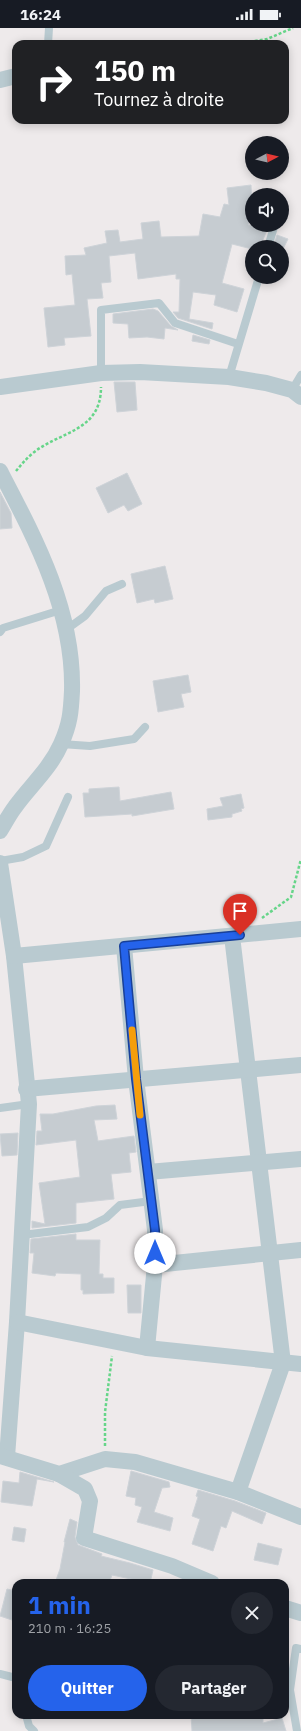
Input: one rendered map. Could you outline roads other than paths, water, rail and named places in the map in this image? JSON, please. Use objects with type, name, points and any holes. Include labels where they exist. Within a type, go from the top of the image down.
[{"type":"street","points":[[0,80],[12,77]]},
{"type":"street","points":[[0,387],[101,372],[140,372],[229,377],[266,383],[296,394]]},
{"type":"street","points":[[0,830],[15,807],[50,765],[61,744],[70,720],[72,670],[67,629],[52,578],[3,476]]},
{"type":"street","points":[[0,862],[2,896],[14,956],[27,1097],[17,1322],[3,1456],[59,1474],[85,1488],[90,1501],[84,1538],[172,1566],[203,1579]]},
{"type":"street","points":[[14,956],[301,930]]},
{"type":"street","points":[[232,936],[283,1363],[238,1492]]},
{"type":"street","points":[[124,946],[136,1079],[155,1230],[155,1265],[147,1348]]},
{"type":"street","points":[[27,1097],[136,1079],[301,1064]]},
{"type":"street","points":[[148,1172],[301,1159]]},
{"type":"street","points":[[155,1265],[301,1250]]},
{"type":"street","points":[[17,1322],[147,1348],[301,1364]]},
{"type":"street","points":[[59,1474],[105,1459],[135,1462],[238,1492],[301,1517]]},
{"type":"street","points":[[289,1609],[301,1613]]},
{"type":"lane","points":[[48,40],[49,28]]},
{"type":"lane","points":[[229,377],[257,284]]},
{"type":"lane","points":[[101,372],[101,310],[159,304],[175,323],[238,344]]},
{"type":"lane","points":[[296,394],[301,375]]},
{"type":"lane","points":[[67,629],[85,616],[106,591],[122,584]]},
{"type":"lane","points":[[0,632],[3,628],[62,610]]},
{"type":"lane","points":[[61,744],[90,746],[134,739],[145,726]]},
{"type":"lane","points":[[0,862],[23,857],[46,846],[68,797]]},
{"type":"lane","points":[[0,1108],[27,1097]]},
{"type":"lane","points":[[22,1235],[88,1227],[106,1218],[120,1205],[151,1201]]},
{"type":"lane","points":[[289,1685],[296,1648],[301,1649]]},
{"type":"lane","points":[[0,1674],[12,1677]]},
{"type":"lane","points":[[289,1695],[297,1731]]},
{"type":"lane","points":[[27,1719],[29,1726],[34,1731]]}]
